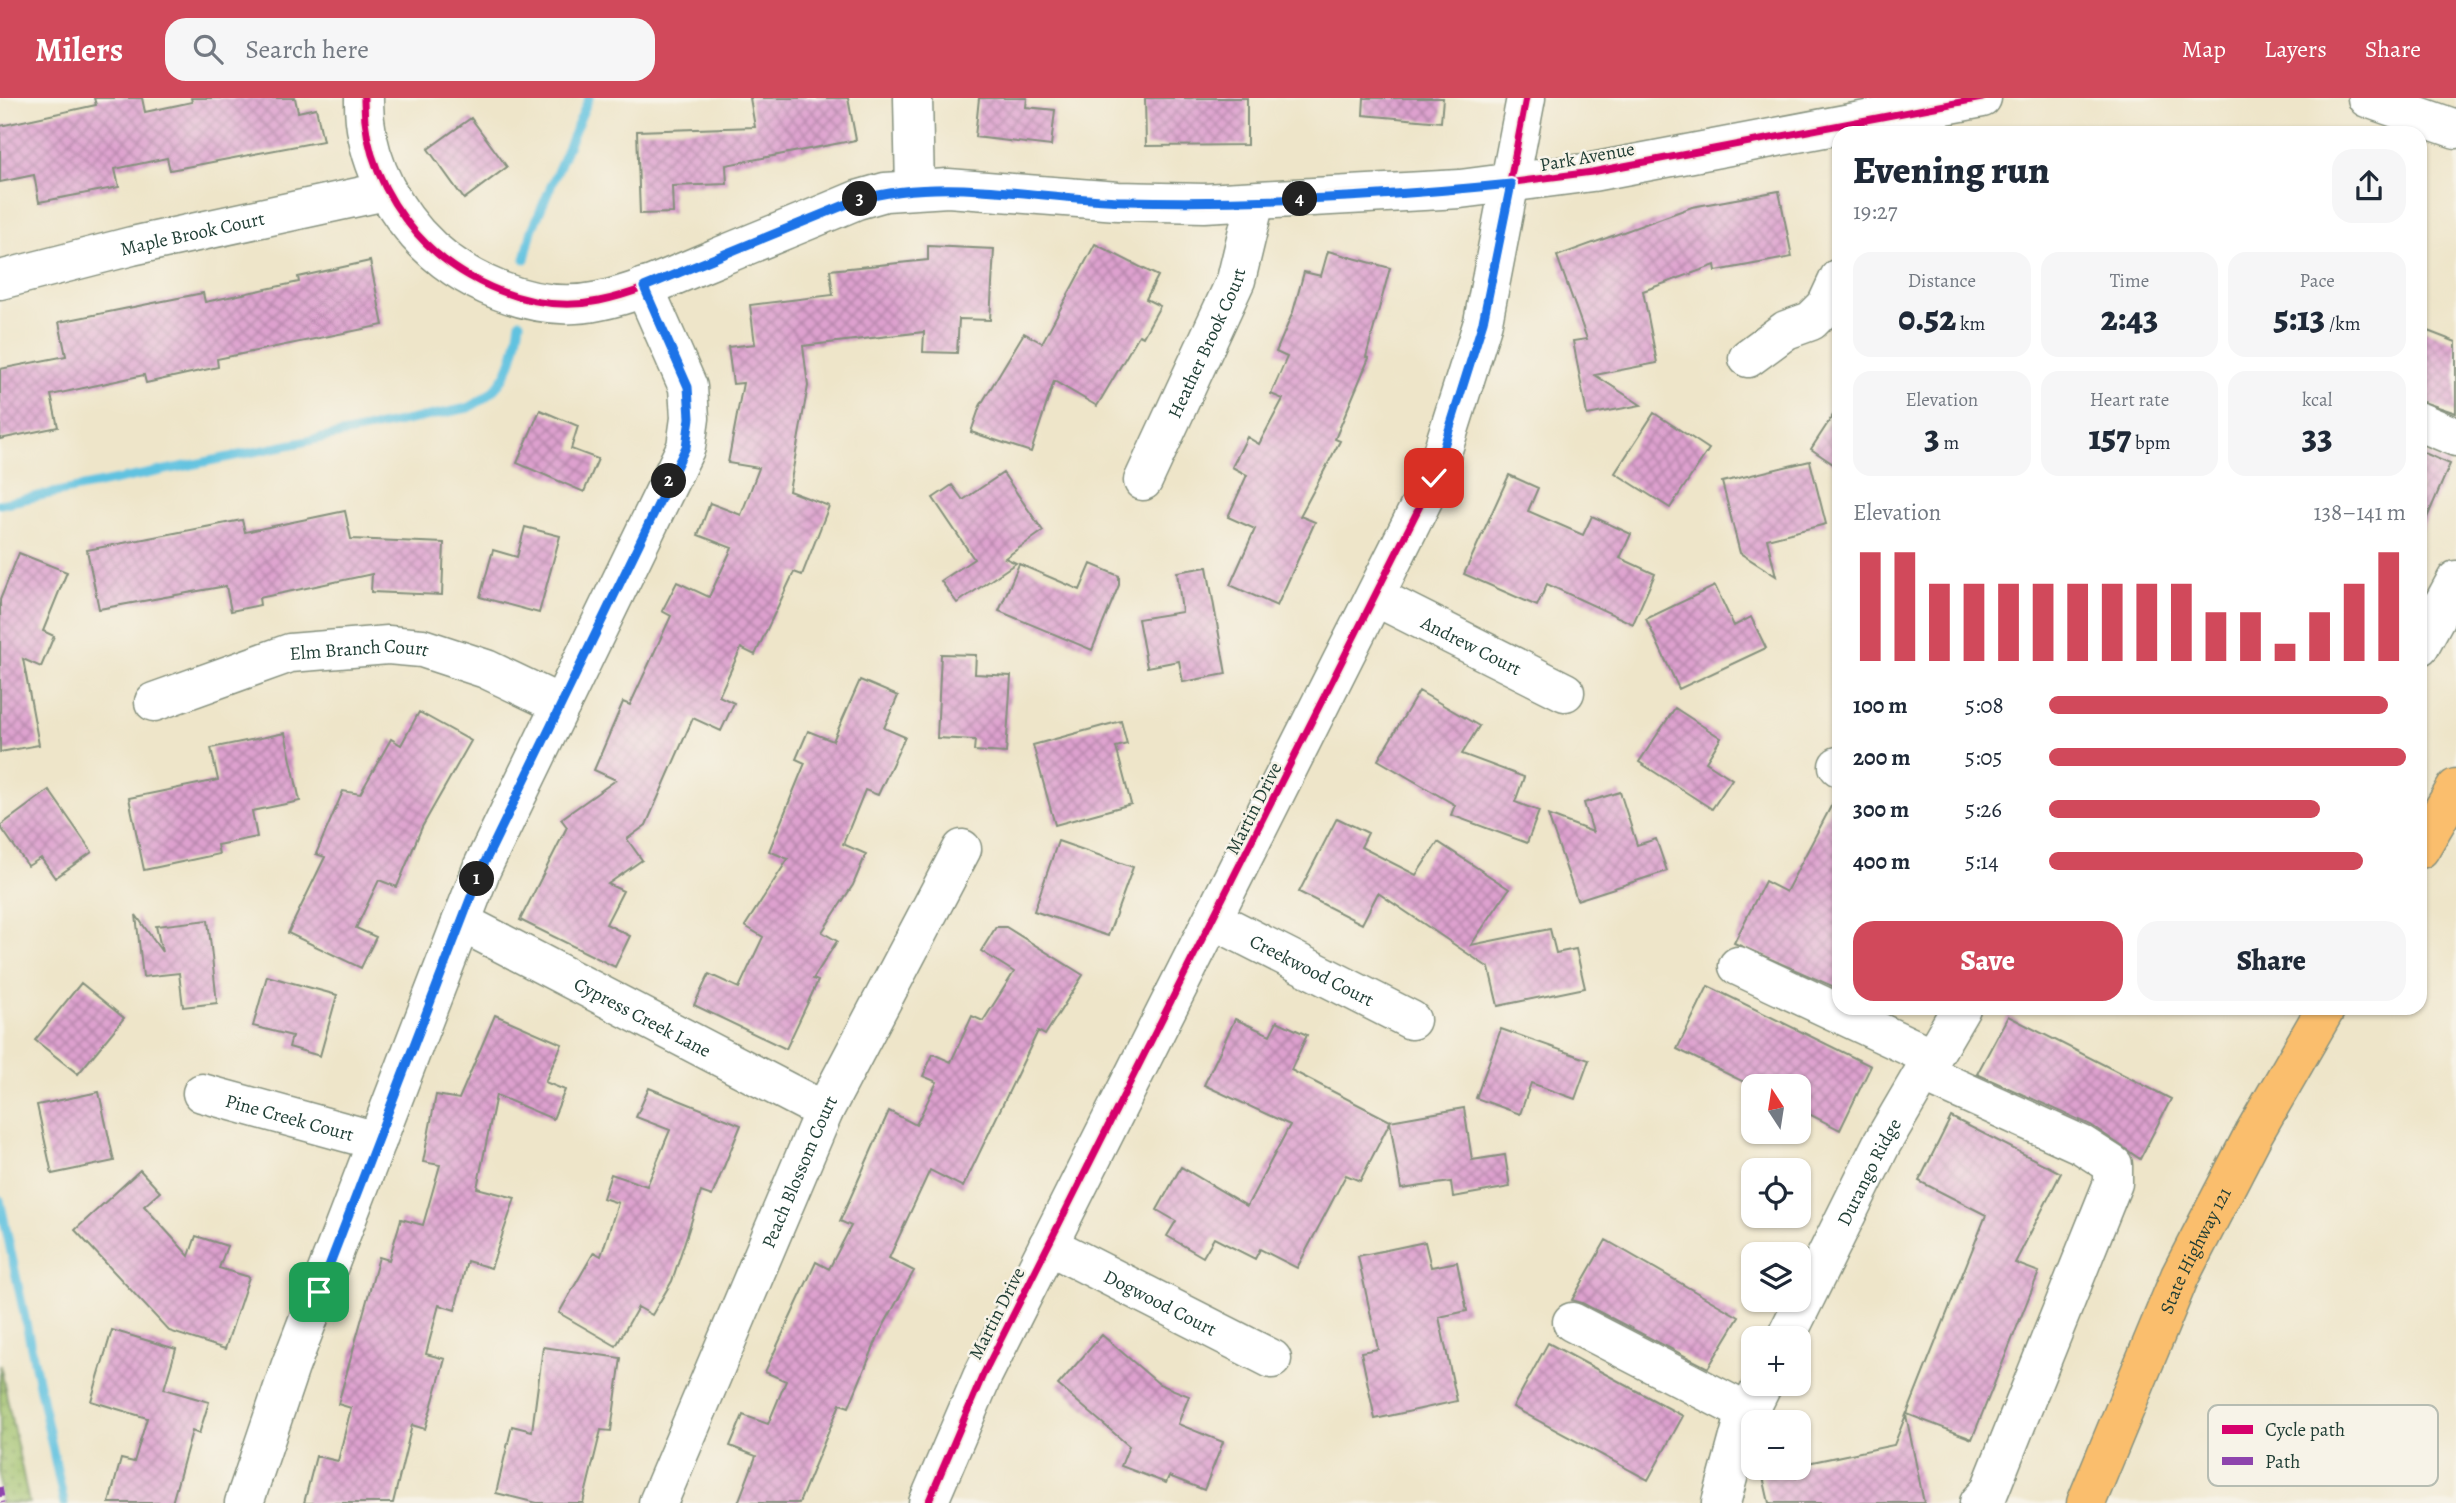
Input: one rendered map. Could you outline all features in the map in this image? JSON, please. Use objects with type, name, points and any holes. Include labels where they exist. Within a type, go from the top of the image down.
[{"type":"main road","points":[[2427,837],[2456,788]]},
{"type":"main road","name":"State Highway 121","points":[[2086,1503],[2180,1276],[2254,1133],[2322,1015]]},
{"type":"street","name":"Park Avenue","points":[[364,98],[367,136],[386,191],[429,247],[455,267],[511,295],[572,304],[597,302],[644,287],[857,200],[885,192],[979,188],[1118,201],[1255,201],[1511,184],[1982,98]]},
{"type":"street","points":[[913,98],[915,189]]},
{"type":"street","name":"Martin Drive","points":[[928,1503],[961,1420],[1434,478],[1452,428],[1483,322],[1526,98]]},
{"type":"street","points":[[2384,113],[2456,129]]},
{"type":"street","name":"Maple Brook Court","points":[[0,280],[132,246],[386,191]]},
{"type":"street","name":"Heather Brook Court","points":[[1143,481],[1236,281],[1255,201]]},
{"type":"street","points":[[244,1503],[290,1367],[482,868],[686,447],[690,418],[688,387],[644,287]]},
{"type":"street","points":[[1748,358],[1786,330],[1811,321],[1826,306],[1832,293]]},
{"type":"street","points":[[2427,425],[2456,438]]},
{"type":"street","points":[[2427,633],[2456,580]]},
{"type":"street","name":"Andrew Court","points":[[1376,597],[1565,692]]},
{"type":"street","name":"Elm Branch Court","points":[[154,702],[290,653],[388,645],[422,648],[486,669],[561,705]]},
{"type":"street","name":"Peach Blossom Court","points":[[658,1503],[824,1111],[962,849]]},
{"type":"street","name":"Creekwood Court","points":[[1214,920],[1411,1020]]},
{"type":"street","name":"Cypress Creek Lane","points":[[461,922],[824,1111]]},
{"type":"street","points":[[1738,966],[2082,1145],[2113,1165],[2113,1182],[1989,1492],[1979,1503]]},
{"type":"street","name":"Durango Ridge","points":[[1791,1326],[1881,1145],[1957,1015]]},
{"type":"street","name":"Pine Creek Court","points":[[202,1093],[377,1142]]},
{"type":"street","name":"Dogwood Court","points":[[1048,1245],[1272,1359]]},
{"type":"street","points":[[1572,1322],[1755,1399],[1741,1426],[1721,1503]]},
{"type":"green space","points":[[0,1364],[29,1503],[0,1503]]},
{"type":"building","points":[[94,98],[142,98],[145,112],[192,102],[191,98],[295,98],[298,112],[316,108],[323,141],[170,170],[167,158],[115,169],[119,187],[39,202],[34,175],[0,182],[0,126],[96,105]]},
{"type":"building","points":[[750,98],[848,98],[856,140],[726,165],[727,184],[672,186],[673,213],[640,214],[637,131],[755,127]]},
{"type":"building","points":[[979,98],[1027,98],[1026,107],[1055,110],[1051,146],[975,137]]},
{"type":"building","points":[[1145,98],[1247,98],[1247,145],[1146,146]]},
{"type":"building","points":[[1364,98],[1443,98],[1441,122],[1363,115]]},
{"type":"building","points":[[471,118],[507,167],[464,199],[428,149]]},
{"type":"building","points":[[1779,191],[1792,257],[1716,271],[1715,265],[1643,291],[1657,363],[1595,375],[1641,405],[1587,415],[1573,341],[1587,339],[1557,256],[1692,207]]},
{"type":"building","points":[[1095,244],[1158,276],[1146,299],[1160,306],[1143,337],[1139,335],[1097,406],[1054,381],[1031,452],[971,432],[980,406],[1024,333],[1042,343]]},
{"type":"building","points":[[928,246],[994,249],[990,320],[959,319],[957,353],[923,352],[924,332],[803,346],[808,386],[789,491],[829,506],[802,575],[794,572],[755,655],[741,648],[719,696],[734,703],[721,731],[693,718],[646,825],[627,839],[642,860],[608,884],[623,891],[606,924],[630,936],[615,967],[520,920],[567,827],[561,819],[616,780],[594,770],[623,702],[630,705],[671,616],[662,611],[677,582],[709,597],[732,548],[698,535],[710,503],[741,515],[759,468],[728,463],[743,383],[733,384],[728,347],[755,344],[750,305],[833,295],[830,270],[928,260]]},
{"type":"building","points":[[1328,251],[1390,268],[1366,357],[1369,358],[1335,439],[1340,441],[1300,516],[1315,522],[1277,606],[1230,585],[1255,529],[1228,517],[1247,475],[1232,467],[1247,437],[1259,444],[1283,399],[1271,394],[1287,357],[1276,352],[1293,312],[1304,272],[1321,276]]},
{"type":"building","points":[[370,261],[383,325],[217,359],[218,367],[146,383],[144,375],[51,395],[58,427],[0,439],[0,369],[66,356],[59,322],[203,293],[205,302],[299,282],[298,277]]},
{"type":"building","points":[[2427,331],[2456,342],[2456,413],[2427,403]]},
{"type":"building","points":[[540,410],[578,426],[571,449],[598,459],[584,492],[517,463]]},
{"type":"building","points":[[1654,413],[1709,449],[1670,508],[1615,473]]},
{"type":"building","points":[[1832,417],[1832,463],[1811,449]]},
{"type":"building","points":[[2427,454],[2450,464],[2427,518]]},
{"type":"building","points":[[1810,461],[1826,524],[1767,539],[1776,576],[1740,553],[1722,482]]},
{"type":"building","points":[[1003,473],[1043,531],[1005,558],[1016,563],[957,603],[941,581],[974,559],[933,498],[952,485],[963,500]]},
{"type":"building","points":[[1509,475],[1538,488],[1528,511],[1583,535],[1592,516],[1631,534],[1620,558],[1655,574],[1633,624],[1547,584],[1537,606],[1464,574]]},
{"type":"building","points":[[345,511],[351,539],[444,543],[442,595],[371,592],[372,574],[259,598],[260,605],[231,611],[226,586],[99,609],[87,550],[242,520],[245,532]]},
{"type":"building","points":[[525,527],[560,536],[539,613],[480,597],[493,550],[517,557]]},
{"type":"building","points":[[19,553],[67,572],[43,631],[54,636],[41,667],[23,659],[39,745],[0,752],[0,600]]},
{"type":"building","points":[[1019,564],[1080,590],[1091,564],[1119,576],[1119,585],[1092,650],[999,611]]},
{"type":"building","points":[[1207,567],[1226,674],[1183,682],[1179,661],[1147,667],[1138,619],[1182,612],[1177,572]]},
{"type":"building","points":[[1715,586],[1734,626],[1751,617],[1766,648],[1679,689],[1646,619]]},
{"type":"building","points":[[941,654],[976,655],[975,674],[1011,676],[1006,753],[974,751],[975,740],[937,738]]},
{"type":"building","points":[[860,680],[898,696],[884,728],[905,737],[878,795],[865,790],[843,844],[866,854],[853,885],[822,932],[837,941],[813,979],[818,981],[786,1049],[694,1005],[709,974],[739,988],[763,937],[745,926],[788,859],[769,851],[805,763],[796,759],[808,731],[833,741]]},
{"type":"building","points":[[1419,691],[1479,726],[1462,754],[1524,777],[1515,802],[1539,811],[1527,843],[1451,815],[1455,805],[1378,760]]},
{"type":"building","points":[[1675,708],[1721,738],[1706,762],[1732,779],[1712,809],[1639,762]]},
{"type":"building","points":[[419,712],[471,741],[422,827],[397,887],[379,880],[356,928],[376,937],[361,968],[288,933],[325,857],[316,854],[343,791],[360,794],[391,739],[401,745]]},
{"type":"building","points":[[1121,721],[1127,744],[1116,747],[1131,804],[1055,825],[1033,745]]},
{"type":"building","points":[[285,733],[300,801],[252,811],[257,837],[217,845],[219,854],[144,870],[129,798],[218,780],[211,748]]},
{"type":"building","points":[[49,790],[92,852],[55,878],[41,858],[28,866],[0,826]]},
{"type":"building","points":[[1620,792],[1637,845],[1656,839],[1667,871],[1577,900],[1548,815],[1593,832],[1584,803]]},
{"type":"building","points":[[1832,804],[1832,986],[1734,943],[1765,881],[1786,892]]},
{"type":"building","points":[[1337,818],[1368,833],[1361,847],[1416,875],[1438,842],[1509,889],[1471,945],[1550,929],[1556,953],[1576,949],[1585,988],[1498,1006],[1489,968],[1378,893],[1362,924],[1299,892]]},
{"type":"building","points":[[1058,841],[1133,867],[1108,936],[1034,911]]},
{"type":"building","points":[[136,915],[162,952],[156,926],[208,920],[217,1003],[183,1007],[179,973],[143,977]]},
{"type":"building","points":[[996,927],[1006,927],[1083,975],[1045,1035],[1038,1031],[963,1187],[930,1170],[889,1258],[914,1271],[880,1332],[849,1407],[840,1404],[799,1503],[738,1503],[756,1456],[730,1446],[743,1415],[768,1424],[786,1381],[765,1372],[816,1262],[829,1269],[851,1226],[840,1221],[889,1111],[916,1125],[937,1082],[923,1076],[933,1054],[951,1062],[972,1016],[983,1021],[1014,972],[981,951]]},
{"type":"building","points":[[267,976],[337,995],[320,1056],[289,1047],[292,1036],[253,1026]]},
{"type":"building","points":[[81,983],[124,1018],[78,1074],[35,1040]]},
{"type":"building","points":[[1708,986],[1871,1066],[1840,1130],[1811,1115],[1811,1074],[1741,1074],[1741,1081],[1677,1049]]},
{"type":"building","points":[[495,1015],[562,1044],[545,1082],[565,1090],[553,1119],[496,1095],[477,1188],[515,1198],[491,1268],[467,1261],[455,1310],[439,1305],[426,1354],[445,1359],[425,1429],[412,1425],[393,1503],[304,1503],[316,1456],[338,1461],[351,1408],[338,1404],[379,1257],[389,1260],[401,1219],[423,1225],[440,1165],[423,1162],[436,1095],[459,1099]]},
{"type":"building","points":[[2008,1016],[2171,1099],[2140,1159],[2091,1125],[1977,1074]]},
{"type":"building","points":[[1235,1019],[1270,1035],[1277,1021],[1307,1035],[1291,1070],[1390,1121],[1464,1108],[1472,1160],[1505,1155],[1510,1187],[1453,1197],[1451,1182],[1401,1189],[1390,1122],[1360,1181],[1346,1175],[1297,1268],[1260,1249],[1255,1259],[1214,1238],[1203,1257],[1167,1236],[1176,1221],[1157,1210],[1181,1167],[1247,1206],[1290,1125],[1204,1085]]},
{"type":"building","points":[[1501,1029],[1589,1060],[1575,1099],[1531,1083],[1520,1114],[1476,1098]]},
{"type":"building","points":[[649,1088],[741,1125],[712,1196],[701,1192],[672,1281],[652,1315],[638,1307],[616,1346],[559,1313],[594,1252],[601,1256],[618,1203],[603,1198],[611,1174],[647,1186],[670,1130],[636,1117]]},
{"type":"building","points":[[99,1092],[114,1161],[52,1174],[37,1105]]},
{"type":"building","points":[[1951,1117],[2061,1173],[2015,1263],[2039,1272],[1972,1439],[1907,1414],[1986,1215],[1919,1181]]},
{"type":"building","points":[[140,1170],[160,1192],[144,1206],[189,1256],[196,1236],[227,1246],[219,1268],[249,1277],[225,1349],[169,1331],[75,1230]]},
{"type":"building","points":[[1606,1240],[1739,1317],[1708,1368],[1572,1300]]},
{"type":"building","points":[[1425,1242],[1431,1267],[1457,1262],[1467,1311],[1439,1317],[1457,1401],[1375,1419],[1361,1352],[1378,1349],[1358,1256]]},
{"type":"building","points":[[112,1330],[176,1349],[164,1389],[209,1402],[199,1434],[192,1431],[172,1503],[109,1503],[121,1459],[134,1462],[147,1418],[91,1401]]},
{"type":"building","points":[[1102,1335],[1159,1384],[1189,1396],[1178,1424],[1223,1442],[1204,1490],[1169,1476],[1166,1483],[1121,1466],[1129,1446],[1058,1385]]},
{"type":"building","points":[[1548,1343],[1683,1416],[1648,1480],[1513,1407]]},
{"type":"building","points":[[543,1347],[621,1358],[611,1431],[601,1430],[583,1503],[537,1503],[496,1493],[512,1426],[532,1431]]},
{"type":"building","points":[[1906,1415],[1924,1503],[1769,1503],[1764,1480],[1811,1480],[1811,1462],[1894,1445]]},
{"type":"waterway","points":[[525,259],[532,230],[589,98]]},
{"type":"waterway","points":[[0,504],[468,408],[492,392],[500,383],[515,350],[520,322]]},
{"type":"waterway","points":[[0,1200],[64,1503]]},
{"type":"marked path","points":[[0,1487],[3,1503]]},
{"type":"cycle path","points":[[364,98],[367,135],[385,188],[405,219],[434,251],[454,267],[500,291],[524,299],[574,304],[614,298],[643,288],[857,200],[885,192],[948,188],[1118,201],[1204,203],[1460,189],[1592,172],[1832,126]]},
{"type":"cycle path","points":[[928,1503],[982,1377],[1434,478],[1483,322],[1526,98]]},
{"type":"cycle path","points":[[1834,126],[1982,98]]},
{"type":"route","points":[[319,1292],[482,868],[686,447],[690,418],[688,387],[644,287],[857,200],[885,192],[979,188],[1118,201],[1204,203],[1511,184],[1483,322],[1452,428],[1434,478]]}]
